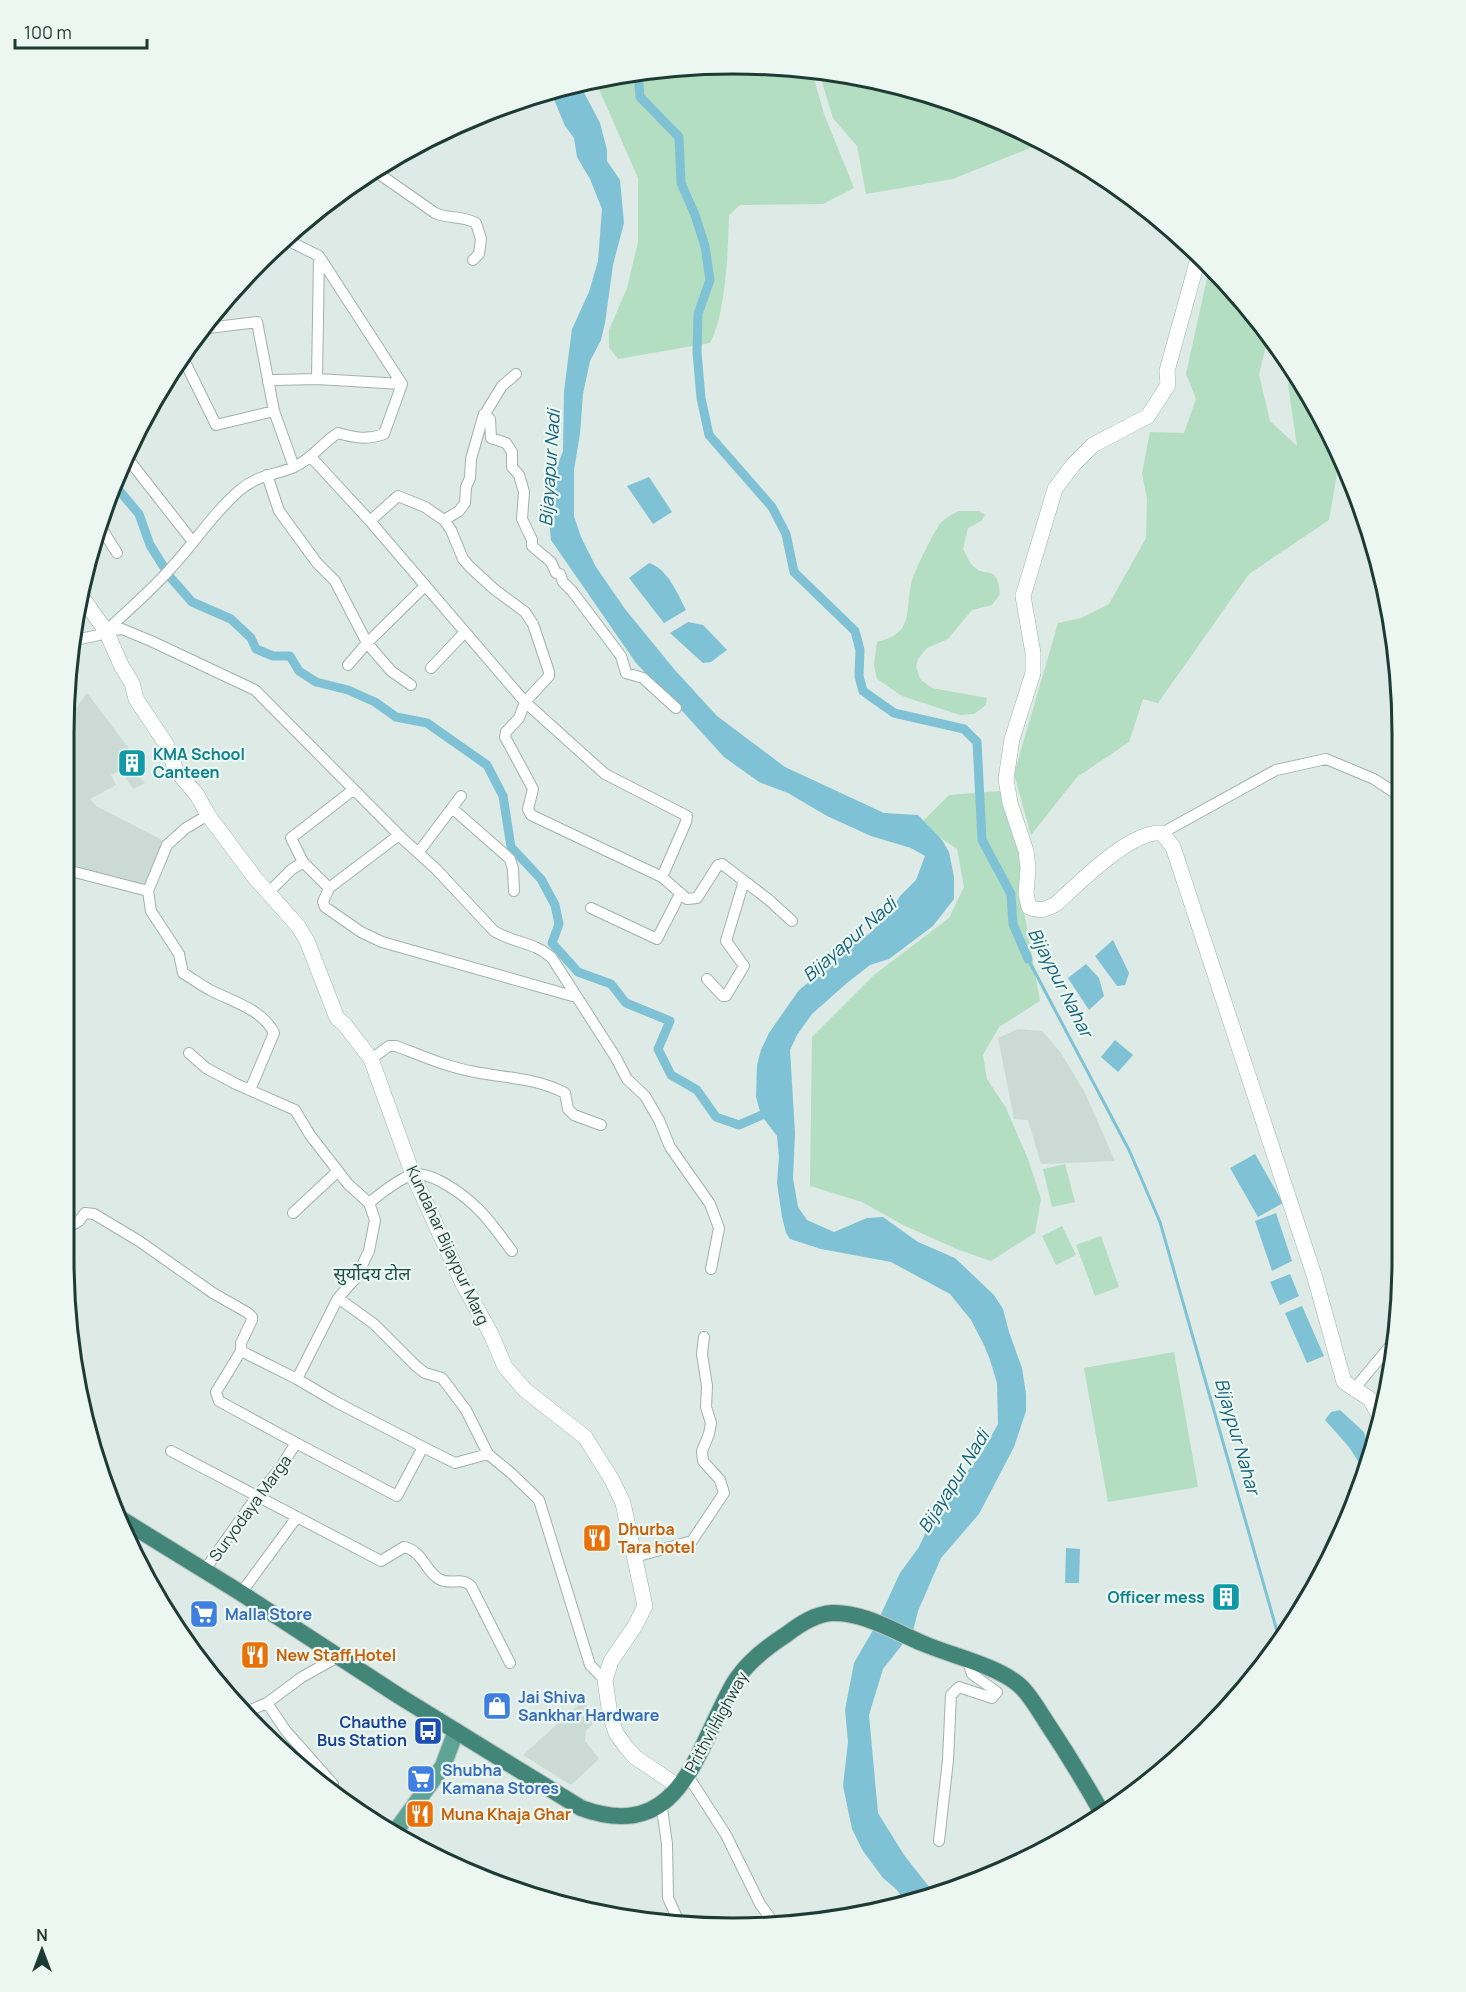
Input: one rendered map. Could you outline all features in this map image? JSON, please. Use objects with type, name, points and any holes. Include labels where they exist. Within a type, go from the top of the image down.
[{"type":"highway","name":"Prithvi Highway","points":[[130,1524],[456,1731],[580,1808],[595,1813],[620,1817],[632,1816],[654,1808],[662,1802],[683,1782],[734,1683],[747,1666],[768,1647],[822,1614],[845,1614],[886,1627],[1017,1684],[1065,1749],[1099,1807]]},
{"type":"main road","points":[[1196,264],[1167,371],[1168,385],[1148,416],[1093,445],[1072,465],[1055,489],[1023,596],[1033,653],[1033,674],[1012,739],[1007,768],[1010,803],[1026,851],[1027,902],[1029,907],[1035,910],[1047,909],[1056,904],[1125,845],[1144,836],[1154,832],[1162,833],[1173,847],[1315,1278],[1344,1382],[1370,1399],[1375,1408]]},
{"type":"main road","name":"Kundahar Bijaypur Marg","points":[[86,603],[106,631],[132,683],[136,699],[166,744],[176,770],[197,795],[208,815],[255,878],[298,926],[307,941],[337,1018],[371,1059],[413,1175],[462,1282],[491,1334],[505,1367],[525,1390],[585,1437],[612,1480],[622,1503],[645,1606],[635,1626],[611,1661],[605,1680]]},
{"type":"main road","points":[[605,1680],[610,1715],[620,1740],[636,1757],[683,1782]]},
{"type":"main road","points":[[399,1827],[444,1766],[456,1731]]},
{"type":"street","points":[[382,176],[435,213],[441,216],[458,216],[476,223],[481,239],[479,254],[473,260]]},
{"type":"street","points":[[293,242],[319,256],[402,384]]},
{"type":"street","points":[[317,379],[319,256]]},
{"type":"street","points":[[214,327],[256,321],[274,411],[294,467]]},
{"type":"street","points":[[186,365],[216,425],[274,411]]},
{"type":"street","points":[[444,520],[459,511],[465,503],[472,456],[484,414],[502,386],[516,374]]},
{"type":"street","points":[[268,382],[317,379],[402,384]]},
{"type":"street","points":[[80,639],[106,631],[172,568],[238,492],[255,478],[294,467],[311,457],[325,441],[338,434],[354,438],[372,438],[384,434],[402,384]]},
{"type":"street","points":[[484,414],[490,419],[492,439],[508,444],[512,452],[512,467],[519,475],[524,492],[522,519],[532,540],[532,546],[551,562],[556,573],[560,574],[562,582],[599,625],[621,656],[626,673],[643,678],[676,708]]},
{"type":"street","points":[[311,457],[370,521],[525,702],[606,774],[687,816],[662,878]]},
{"type":"street","points":[[132,464],[193,542]]},
{"type":"street","points":[[267,475],[279,511],[317,563],[335,581],[367,643],[391,671],[411,685]]},
{"type":"street","points":[[370,521],[398,496],[425,507],[444,520],[451,530],[463,559],[470,567],[494,589],[525,612],[532,624],[549,676],[525,702],[519,718],[506,732],[505,737],[534,789],[528,812],[662,878],[687,899],[697,898],[718,865],[722,864],[792,921]]},
{"type":"street","points":[[104,533],[117,553]]},
{"type":"street","points":[[348,665],[425,586]]},
{"type":"street","points":[[106,631],[122,629],[255,690],[353,790],[457,890],[494,931],[501,936],[543,950],[552,958],[627,1078],[645,1096],[659,1120],[670,1147],[710,1204],[719,1228],[711,1269]]},
{"type":"street","points":[[431,668],[464,633]]},
{"type":"street","points":[[1162,833],[1276,770],[1326,759],[1374,779],[1392,791]]},
{"type":"street","points":[[328,888],[303,862],[291,838],[353,790]]},
{"type":"street","points":[[418,853],[461,796]]},
{"type":"street","points":[[452,808],[510,859],[513,868],[514,891]]},
{"type":"street","points":[[208,815],[186,828],[167,845],[148,891],[152,911],[179,954],[183,974],[255,1011],[272,1028],[274,1034],[250,1090]]},
{"type":"street","points":[[399,835],[328,888],[323,902],[325,907],[361,932],[382,942],[576,997]]},
{"type":"street","points":[[269,892],[291,870],[303,862]]},
{"type":"street","points":[[74,872],[148,891]]},
{"type":"street","points":[[707,979],[723,996],[726,996],[744,966],[722,938],[744,881]]},
{"type":"street","points":[[591,908],[657,939],[680,894]]},
{"type":"street","points":[[371,1059],[389,1046],[396,1046],[440,1064],[477,1073],[528,1080],[553,1087],[565,1093],[568,1109],[574,1115],[601,1125]]},
{"type":"street","points":[[189,1053],[206,1068],[296,1110],[310,1135],[348,1185],[369,1203],[375,1220],[369,1251],[356,1278],[338,1298],[297,1379]]},
{"type":"street","points":[[293,1212],[338,1171]]},
{"type":"street","points":[[369,1203],[384,1191],[413,1175],[431,1177],[443,1182],[477,1208],[512,1251]]},
{"type":"street","points":[[74,1224],[85,1213],[94,1214],[140,1241],[213,1293],[248,1313],[252,1320],[241,1343],[241,1351],[455,1463],[488,1454]]},
{"type":"street","points":[[338,1298],[374,1324],[425,1373],[442,1378],[466,1410],[480,1443],[488,1454],[539,1500],[591,1665],[605,1680]]},
{"type":"street","points":[[635,1557],[692,1541],[724,1493],[720,1480],[703,1461],[702,1451],[711,1423],[706,1407],[707,1386],[702,1354],[704,1337]]},
{"type":"street","points":[[1354,1388],[1386,1350]]},
{"type":"street","name":"Suryodaya Marga","points":[[204,1571],[257,1496],[279,1470],[296,1443],[219,1401],[216,1397],[216,1392],[241,1351]]},
{"type":"street","points":[[296,1443],[397,1496],[423,1447]]},
{"type":"street","points":[[171,1451],[381,1561],[404,1547],[413,1549],[439,1579],[450,1582],[466,1581],[471,1586],[510,1663]]},
{"type":"street","points":[[241,1593],[297,1518]]},
{"type":"street","points":[[252,1709],[267,1703],[302,1677],[338,1657]]},
{"type":"street","points":[[939,1841],[948,1760],[951,1695],[959,1687],[992,1698],[997,1692],[972,1674],[968,1661]]},
{"type":"street","points":[[267,1703],[285,1731],[329,1780]]},
{"type":"street","points":[[683,1782],[726,1835],[760,1904],[770,1917]]},
{"type":"street","points":[[662,1802],[668,1898],[676,1916]]},
{"type":"shaded area","points":[[87,693],[142,766],[134,772],[145,783],[133,789],[121,770],[111,775],[116,785],[90,799],[96,806],[164,841],[146,887],[74,865],[75,710]]},
{"type":"shaded area","points":[[1018,1029],[1042,1031],[1061,1053],[1085,1093],[1115,1161],[1041,1164],[1028,1120],[1014,1119],[998,1038]]},
{"type":"shaded area","points":[[583,1701],[597,1719],[586,1731],[585,1741],[599,1759],[571,1785],[523,1755]]},
{"type":"green space","points":[[690,75],[776,75],[814,79],[824,114],[854,188],[823,204],[740,205],[729,215],[723,299],[720,316],[710,343],[618,359],[609,347],[609,330],[627,288],[638,242],[638,178],[598,87]]},
{"type":"green space","points":[[821,79],[862,86],[945,108],[1034,147],[953,179],[866,194],[857,146],[833,118]]},
{"type":"green space","points":[[1208,276],[1229,298],[1266,346],[1259,375],[1270,421],[1297,446],[1289,380],[1324,441],[1337,471],[1329,520],[1249,574],[1158,703],[1143,699],[1129,742],[1077,777],[1031,835],[1014,774],[1058,623],[1081,618],[1109,604],[1146,538],[1147,499],[1142,473],[1150,432],[1184,433],[1196,399],[1186,374]]},
{"type":"green space","points":[[958,511],[979,511],[985,515],[981,521],[968,528],[963,549],[973,566],[994,575],[999,584],[1000,594],[992,605],[972,610],[948,639],[927,648],[918,659],[916,666],[920,679],[932,688],[987,698],[986,705],[974,714],[960,715],[902,696],[877,679],[874,665],[877,642],[897,633],[906,620],[911,584],[932,536],[945,519]]},
{"type":"green space","points":[[1000,791],[1016,832],[1020,854],[1023,906],[1040,1001],[999,1027],[983,1055],[987,1079],[1006,1108],[1028,1159],[1041,1199],[1035,1233],[991,1261],[959,1250],[903,1225],[862,1202],[810,1186],[812,1037],[874,975],[949,918],[964,887],[957,849],[920,824],[949,795]]},
{"type":"green space","points":[[1065,1164],[1075,1202],[1052,1207],[1043,1169]]},
{"type":"green space","points":[[1062,1226],[1076,1255],[1056,1265],[1042,1236]]},
{"type":"green space","points":[[1101,1236],[1119,1287],[1095,1296],[1076,1245]]},
{"type":"green space","points":[[1174,1352],[1198,1487],[1108,1502],[1084,1368]]},
{"type":"water","points":[[583,91],[600,123],[607,150],[607,161],[620,180],[624,223],[613,265],[601,340],[590,361],[583,394],[574,470],[574,516],[581,537],[596,567],[625,609],[674,669],[717,716],[785,767],[884,813],[918,815],[942,840],[949,852],[954,877],[954,899],[933,926],[889,959],[870,965],[847,983],[812,1014],[797,1035],[790,1050],[795,1133],[793,1178],[798,1207],[807,1220],[834,1232],[867,1218],[883,1217],[918,1242],[955,1258],[994,1295],[1003,1309],[1022,1368],[1026,1394],[1026,1411],[1014,1447],[979,1514],[941,1558],[918,1611],[913,1631],[883,1669],[869,1715],[878,1813],[904,1855],[930,1888],[902,1897],[883,1878],[863,1851],[852,1829],[843,1786],[848,1742],[845,1710],[854,1663],[876,1625],[900,1573],[919,1547],[936,1510],[980,1456],[998,1424],[997,1383],[984,1345],[971,1320],[950,1294],[891,1262],[821,1249],[790,1239],[782,1217],[777,1183],[779,1157],[777,1136],[761,1115],[756,1097],[757,1065],[761,1050],[769,1033],[799,990],[823,971],[852,942],[869,934],[889,914],[900,896],[916,880],[925,856],[911,848],[871,836],[827,816],[788,793],[759,782],[724,757],[636,663],[551,540],[548,511],[555,490],[556,469],[563,451],[564,391],[572,329],[589,292],[598,261],[602,209],[590,179],[577,157],[574,138],[565,126],[554,98]]},
{"type":"water","points":[[649,477],[672,512],[653,524],[627,486]]},
{"type":"water","points":[[649,563],[662,570],[667,576],[686,610],[664,623],[629,578]]},
{"type":"water","points":[[688,622],[703,625],[727,650],[711,662],[703,663],[670,633]]},
{"type":"water","points":[[1113,940],[1129,973],[1125,985],[1117,986],[1095,956]]},
{"type":"water","points":[[1086,964],[1099,978],[1104,996],[1089,1010],[1068,978]]},
{"type":"water","points":[[1115,1040],[1133,1055],[1118,1072],[1101,1057]]},
{"type":"water","points":[[1255,1154],[1283,1203],[1258,1217],[1230,1168]]},
{"type":"water","points":[[1276,1213],[1292,1261],[1272,1271],[1255,1221]]},
{"type":"water","points":[[1290,1274],[1299,1296],[1280,1305],[1270,1282]]},
{"type":"water","points":[[1302,1306],[1324,1356],[1307,1363],[1285,1313]]},
{"type":"water","points":[[1340,1410],[1364,1432],[1367,1441],[1360,1464],[1349,1447],[1325,1420],[1331,1412]]},
{"type":"water","points":[[1066,1548],[1080,1549],[1079,1583],[1065,1583]]},
{"type":"waterway","name":"Bijaypur Nahar","points":[[639,80],[640,97],[679,137],[681,183],[705,246],[710,280],[698,314],[697,352],[701,398],[709,435],[772,507],[786,534],[794,572],[855,631],[860,650],[859,676],[863,691],[894,713],[964,729],[977,742],[982,840],[1011,894],[1013,924],[1028,959]]},
{"type":"waterway","points":[[120,491],[139,514],[150,545],[170,577],[192,602],[231,619],[251,638],[256,649],[273,656],[290,656],[299,671],[316,682],[348,690],[375,702],[396,717],[427,723],[487,765],[503,796],[511,847],[541,879],[555,905],[559,924],[552,943],[578,972],[611,984],[626,1003],[670,1021],[658,1049],[671,1075],[697,1090],[716,1117],[739,1125],[769,1113]]},
{"type":"waterway","name":"Bijaypur Nahar","points":[[1028,959],[1129,1150],[1160,1222],[1277,1631]]},
{"type":"place","name":"KMA School Canteen","points":[[132,763]]},
{"type":"place","name":"Dhurba Tara hotel","points":[[597,1538]]},
{"type":"place","name":"Officer mess","points":[[1226,1597]]},
{"type":"place","name":"Malla Store","points":[[204,1614]]},
{"type":"place","name":"New Staff Hotel","points":[[255,1655]]},
{"type":"place","name":"Jai Shiva Sankhar Hardware","points":[[497,1706]]},
{"type":"place","name":"Chauthe Bus Station","points":[[428,1731]]},
{"type":"place","name":"Shubha Kamana Stores","points":[[421,1779]]},
{"type":"place","name":"Muna Khaja Ghar","points":[[420,1814]]},
{"type":"district","name":"सुर्योदय टोल","points":[[372,1273]]},
{"type":"water label","name":"Bijayapur Nadi","points":[[549,468]]},
{"type":"water label","name":"Bijayapur Nadi","points":[[849,939]]},
{"type":"water label","name":"Bijayapur Nadi","points":[[953,1481]]}]
